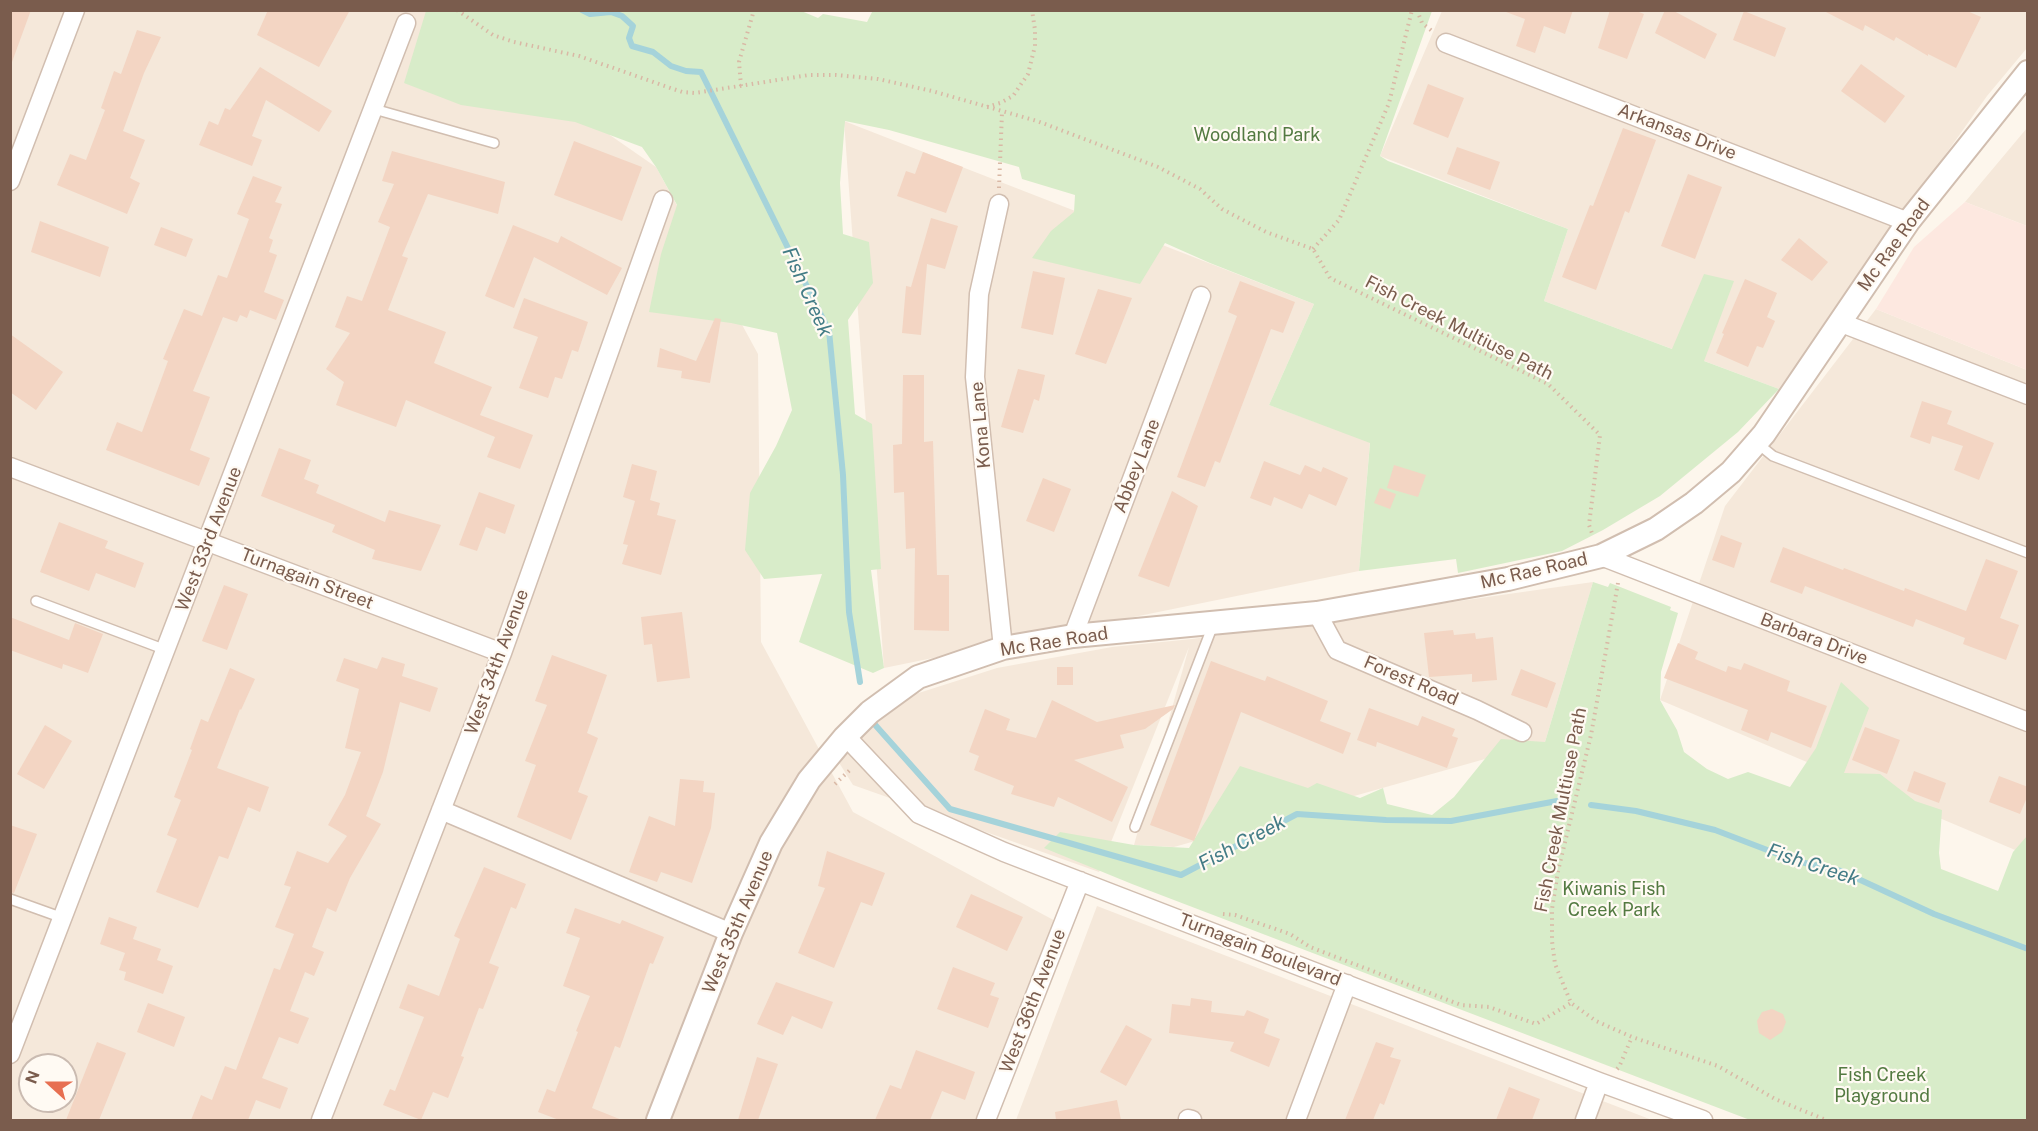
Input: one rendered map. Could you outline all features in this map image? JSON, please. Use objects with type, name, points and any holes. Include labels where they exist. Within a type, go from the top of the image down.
[{"type":"street","points":[[10,180],[75,10]]},
{"type":"street","name":"West 33rd Avenue","points":[[10,1054],[406,23]]},
{"type":"street","name":"Arkansas Drive","points":[[1446,43],[1908,222]]},
{"type":"street","name":"Mc Rae Road","points":[[844,738],[870,712],[918,677],[1003,648],[1073,636],[1317,613],[1508,579],[1597,547],[1656,529],[1695,503],[1731,472],[1757,443],[1908,222],[2028,72]]},
{"type":"street","name":"West 34th Avenue","points":[[321,1120],[502,653],[663,200]]},
{"type":"street","name":"Kona Lane","points":[[999,204],[979,294],[975,377],[1003,648]]},
{"type":"street","name":"Abbey Lane","points":[[1073,636],[1201,296]]},
{"type":"street","points":[[1839,322],[2028,395]]},
{"type":"street","name":"Turnagain Street","points":[[10,467],[502,653]]},
{"type":"street","name":"Barbara Drive","points":[[1597,547],[2028,722]]},
{"type":"street","name":"Forest Road","points":[[1317,613],[1337,650],[1477,710],[1522,732]]},
{"type":"street","name":"Turnagain Boulevard","points":[[844,738],[853,744],[919,814],[1004,852],[1703,1120]]},
{"type":"street","name":"West 35th Avenue","points":[[658,1120],[731,933],[771,843],[809,780],[844,738]]},
{"type":"street","points":[[441,810],[731,933]]},
{"type":"street","name":"West 36th Avenue","points":[[986,1120],[1080,881]]},
{"type":"street","points":[[1296,1120],[1347,984]]},
{"type":"street","points":[[1585,1120],[1599,1082]]},
{"type":"lane","points":[[374,109],[494,143]]},
{"type":"lane","points":[[1757,443],[1773,456],[2028,553]]},
{"type":"lane","points":[[36,601],[166,650]]},
{"type":"lane","points":[[1135,827],[1214,623]]},
{"type":"lane","points":[[10,899],[63,918]]},
{"type":"path","points":[[457,10],[493,35],[514,42],[579,56],[682,92],[696,93],[809,75],[847,76],[904,84],[1037,121],[1158,167],[1200,189],[1222,209],[1257,228],[1313,249],[1339,220],[1389,103],[1412,10]]},
{"type":"path","points":[[741,86],[739,62],[754,10]]},
{"type":"path","points":[[986,107],[1000,104],[1013,96],[1028,74],[1035,46],[1032,10]]},
{"type":"path","points":[[1417,10],[1422,23],[1446,43]]},
{"type":"path","points":[[999,204],[1002,112]]},
{"type":"path","name":"Fish Creek Multiuse Path","points":[[1313,249],[1329,278],[1548,384],[1600,435],[1589,525],[1597,547]]},
{"type":"path","name":"Fish Creek Multiuse Path","points":[[1620,574],[1590,735],[1552,909],[1555,964],[1571,1003],[1596,1021],[1632,1037],[1718,1066],[1775,1099],[1826,1120]]},
{"type":"path","points":[[1599,1082],[1619,1067],[1632,1037]]},
{"type":"shaded area","points":[[10,11],[431,11],[656,167],[758,354],[761,642],[853,812],[1059,923],[983,1120],[11,1120]]},
{"type":"shaded area","points":[[1442,11],[2027,11],[2027,48],[1987,96],[1779,389],[1544,301],[1568,229],[1380,156]]},
{"type":"shaded area","points":[[844,121],[1314,304],[1269,405],[1370,442],[1359,571],[884,668]]},
{"type":"shaded area","points":[[2027,128],[2027,226],[1965,202]]},
{"type":"shaded area","points":[[1965,202],[2027,226],[2027,370],[1876,309],[1914,247]]},
{"type":"shaded area","points":[[1876,309],[2027,370],[2027,855],[1660,700],[1725,506]]},
{"type":"shaded area","points":[[1593,582],[1545,742],[1174,847],[1134,845],[1189,647],[1099,872],[853,785],[833,753],[903,698],[997,668],[1112,647],[1192,639]]},
{"type":"shaded area","points":[[1097,906],[1652,1120],[1016,1120]]},
{"type":"green space","name":"Woodland Park","points":[[799,10],[818,18],[823,14],[867,22],[873,10],[1432,11],[1380,156],[1568,229],[1544,301],[1672,349],[1704,274],[1734,281],[1704,361],[1779,389],[1738,432],[1660,496],[1562,551],[1458,573],[1456,559],[1359,571],[1370,443],[1269,405],[1314,304],[1165,243],[1140,284],[1032,258],[1051,231],[1074,212],[1075,195],[1022,179],[1019,167],[889,130],[845,121],[840,183],[843,234],[869,242],[873,283],[848,320],[855,414],[872,424],[881,569],[871,570],[884,668],[873,673],[799,642],[822,574],[764,579],[745,550],[750,493],[776,446],[792,410],[777,333],[731,323],[649,312],[661,254],[677,205],[642,147],[575,122],[461,105],[404,83],[426,11]]},
{"type":"green space","name":"Kiwanis Fish Creek Park","points":[[1593,582],[1608,587],[1610,583],[1671,607],[1670,610],[1678,613],[1661,672],[1660,700],[1677,730],[1684,752],[1707,769],[1728,779],[1748,772],[1790,787],[1816,748],[1841,682],[1869,708],[1844,773],[1880,774],[1915,801],[1942,810],[1939,853],[1941,869],[1998,891],[2013,852],[2027,836],[2027,1120],[1750,1120],[1132,884],[1044,848],[1060,832],[1134,845],[1189,848],[1240,766],[1308,788],[1317,783],[1360,798],[1383,788],[1387,804],[1432,815],[1454,797],[1501,739],[1545,742]]},
{"type":"building","points":[[10,10],[31,10],[12,62],[10,62]]},
{"type":"building","points":[[268,10],[350,10],[319,67],[257,35]]},
{"type":"building","points":[[1507,10],[1573,10],[1565,34],[1544,26],[1535,53],[1516,46],[1525,19],[1506,12]]},
{"type":"building","points":[[1610,10],[1634,10],[1644,14],[1627,59],[1598,48]]},
{"type":"building","points":[[1665,10],[1672,10],[1717,34],[1705,59],[1655,33]]},
{"type":"building","points":[[1822,10],[1965,10],[1981,17],[1956,68],[1928,54],[1928,56],[1896,37],[1894,41],[1865,25],[1863,31]]},
{"type":"building","points":[[1744,11],[1786,28],[1775,57],[1733,40]]},
{"type":"building","points":[[137,30],[161,37],[144,73],[123,131],[145,140],[130,178],[140,183],[127,214],[57,185],[70,154],[86,160],[105,110],[101,108],[114,71],[121,74]]},
{"type":"building","points":[[1861,64],[1905,96],[1885,123],[1841,91]]},
{"type":"building","points":[[260,67],[332,111],[319,132],[266,100],[252,136],[262,140],[252,166],[199,145],[209,121],[218,125],[225,108],[230,110]]},
{"type":"building","points":[[1428,84],[1464,98],[1448,138],[1413,124]]},
{"type":"building","points":[[1623,128],[1656,140],[1629,213],[1625,211],[1596,290],[1562,277]]},
{"type":"building","points":[[574,141],[642,167],[622,221],[554,195]]},
{"type":"building","points":[[1457,147],[1500,162],[1490,190],[1447,174]]},
{"type":"building","points":[[392,151],[505,182],[498,214],[428,194],[402,256],[408,258],[388,310],[446,332],[434,363],[492,387],[480,415],[533,435],[520,469],[487,457],[495,437],[406,400],[396,427],[336,405],[344,382],[326,369],[350,333],[335,327],[347,296],[362,301],[390,227],[378,222],[394,184],[382,181]]},
{"type":"building","points":[[923,152],[963,167],[946,213],[897,196],[906,171],[915,174]]},
{"type":"building","points":[[1688,174],[1722,187],[1695,259],[1661,246]]},
{"type":"building","points":[[253,176],[282,187],[275,202],[282,204],[269,238],[273,240],[269,252],[277,255],[264,292],[284,300],[276,320],[250,310],[247,318],[240,315],[237,322],[223,317],[193,391],[210,397],[190,450],[210,458],[199,486],[106,450],[117,422],[142,432],[168,361],[163,359],[184,309],[202,316],[218,275],[227,278],[249,219],[237,214]]},
{"type":"building","points":[[931,218],[958,226],[945,269],[927,264],[921,335],[902,333],[906,286],[911,287]]},
{"type":"building","points":[[40,221],[109,247],[100,277],[31,252]]},
{"type":"building","points":[[513,225],[558,243],[561,236],[622,268],[607,295],[534,257],[514,308],[485,296]]},
{"type":"building","points":[[161,227],[193,239],[186,257],[154,245]]},
{"type":"building","points":[[1799,238],[1828,262],[1812,281],[1781,260]]},
{"type":"building","points":[[1033,271],[1065,278],[1053,335],[1021,328]]},
{"type":"building","points":[[1745,279],[1777,293],[1767,317],[1775,321],[1763,348],[1757,346],[1748,367],[1716,353]]},
{"type":"building","points":[[1240,281],[1295,302],[1283,333],[1271,329],[1220,463],[1215,461],[1205,487],[1177,477],[1237,316],[1228,312]]},
{"type":"building","points":[[1098,289],[1132,298],[1106,364],[1075,354]]},
{"type":"building","points":[[524,298],[588,322],[578,352],[572,350],[562,379],[555,377],[548,398],[519,388],[538,337],[513,328]]},
{"type":"building","points":[[715,318],[721,319],[710,383],[681,378],[682,371],[657,367],[660,348],[696,361]]},
{"type":"building","points":[[10,334],[63,372],[36,410],[10,392]]},
{"type":"building","points":[[1018,369],[1045,375],[1039,401],[1034,399],[1023,433],[1001,427]]},
{"type":"building","points":[[903,375],[924,375],[924,442],[933,441],[937,575],[949,575],[949,631],[914,630],[915,548],[906,549],[904,492],[894,493],[893,445],[902,444]]},
{"type":"building","points":[[1922,401],[1952,411],[1947,424],[1994,443],[1979,480],[1954,470],[1963,446],[1932,436],[1930,444],[1910,437]]},
{"type":"building","points":[[279,448],[311,460],[304,479],[319,485],[316,493],[385,522],[389,510],[441,525],[421,571],[372,559],[375,550],[332,532],[335,525],[261,496]]},
{"type":"building","points":[[1264,461],[1300,475],[1305,465],[1321,472],[1323,467],[1348,478],[1336,506],[1309,494],[1302,509],[1274,497],[1271,506],[1250,498]]},
{"type":"building","points":[[632,464],[657,471],[650,500],[660,503],[657,515],[676,520],[661,575],[622,564],[628,545],[623,544],[635,501],[623,497]]},
{"type":"building","points":[[1394,465],[1426,475],[1418,497],[1387,488]]},
{"type":"building","points":[[1043,478],[1071,489],[1054,532],[1026,521]]},
{"type":"building","points":[[1380,488],[1396,494],[1390,509],[1374,503]]},
{"type":"building","points":[[1172,491],[1198,506],[1169,587],[1138,576]]},
{"type":"building","points":[[479,492],[515,505],[505,534],[486,527],[477,551],[459,545]]},
{"type":"building","points":[[59,522],[108,541],[105,548],[144,563],[135,588],[96,573],[89,591],[40,572]]},
{"type":"building","points":[[1721,535],[1742,543],[1734,568],[1712,560]]},
{"type":"building","points":[[1783,547],[1843,570],[1844,568],[1904,591],[1905,588],[1966,611],[1986,559],[2018,571],[2000,618],[2019,625],[2006,660],[1963,644],[1965,638],[1916,619],[1913,627],[1805,586],[1802,594],[1770,582]]},
{"type":"building","points":[[224,585],[248,594],[227,650],[202,641]]},
{"type":"building","points":[[682,612],[690,678],[657,682],[652,644],[644,645],[641,617]]},
{"type":"building","points":[[10,617],[69,640],[75,623],[103,634],[88,673],[63,664],[62,669],[10,650]]},
{"type":"building","points":[[1453,630],[1454,635],[1475,633],[1476,639],[1493,637],[1497,680],[1472,682],[1472,674],[1429,677],[1424,633]]},
{"type":"building","points":[[1678,643],[1698,652],[1695,659],[1726,672],[1728,666],[1741,670],[1744,663],[1790,681],[1787,691],[1827,706],[1811,748],[1771,732],[1768,741],[1741,730],[1748,710],[1664,678]]},
{"type":"building","points":[[552,655],[607,675],[587,733],[598,738],[578,792],[588,796],[571,840],[517,817],[536,765],[525,761],[547,705],[535,701]]},
{"type":"building","points":[[382,657],[405,664],[402,676],[438,688],[430,712],[400,702],[383,772],[366,816],[381,824],[350,878],[336,912],[327,908],[312,947],[324,952],[314,976],[305,972],[290,1011],[309,1018],[298,1044],[279,1037],[262,1078],[288,1088],[280,1109],[256,1100],[248,1120],[191,1120],[201,1095],[212,1100],[225,1066],[236,1070],[274,968],[280,970],[294,934],[275,927],[291,887],[284,885],[297,851],[328,863],[347,836],[328,825],[345,795],[361,752],[345,748],[359,689],[336,681],[344,658],[377,669]]},
{"type":"building","points":[[1211,661],[1265,681],[1267,676],[1328,701],[1320,721],[1351,733],[1343,754],[1241,712],[1194,841],[1150,825]]},
{"type":"building","points":[[1057,667],[1073,667],[1073,685],[1057,685]]},
{"type":"building","points":[[230,668],[255,679],[240,709],[217,768],[269,787],[260,812],[248,807],[228,859],[219,856],[198,908],[156,892],[177,839],[167,835],[181,800],[174,797],[201,719],[208,722]]},
{"type":"building","points":[[1521,669],[1556,683],[1547,708],[1511,695]]},
{"type":"building","points":[[1052,700],[1097,722],[1175,705],[1173,709],[1145,729],[1120,735],[1124,748],[1074,760],[1128,787],[1112,822],[1058,797],[1054,807],[1011,794],[1014,786],[974,770],[979,756],[969,752],[985,709],[1010,719],[1006,730],[1036,738]]},
{"type":"building","points":[[1369,708],[1418,726],[1422,716],[1455,729],[1452,736],[1458,738],[1447,768],[1377,742],[1376,747],[1357,740]]},
{"type":"building","points":[[45,725],[72,741],[44,789],[17,774]]},
{"type":"building","points":[[1865,727],[1900,740],[1887,774],[1852,760]]},
{"type":"building","points":[[1914,771],[1946,783],[1939,803],[1907,791]]},
{"type":"building","points":[[1999,776],[2028,787],[2028,795],[2020,814],[1989,802]]},
{"type":"building","points":[[680,779],[704,781],[703,792],[715,793],[711,828],[692,883],[661,872],[657,882],[629,872],[649,816],[675,826]]},
{"type":"building","points":[[10,825],[37,834],[14,893],[10,892]]},
{"type":"building","points":[[827,851],[885,873],[872,906],[861,902],[834,968],[798,953],[825,888],[818,886]]},
{"type":"building","points":[[484,867],[526,884],[516,909],[511,907],[489,963],[499,967],[483,1009],[479,1008],[448,1098],[433,1092],[421,1120],[383,1105],[390,1089],[395,1091],[424,1017],[399,1008],[408,984],[439,996],[460,939],[454,936]]},
{"type":"building","points":[[971,894],[1023,917],[1007,951],[956,927]]},
{"type":"building","points":[[575,908],[620,924],[622,920],[664,937],[653,964],[650,963],[620,1048],[615,1046],[592,1108],[622,1120],[559,1120],[538,1112],[547,1089],[555,1092],[590,996],[563,986],[580,938],[566,933]]},
{"type":"building","points":[[109,917],[137,927],[133,939],[161,949],[157,960],[173,966],[163,994],[124,980],[126,972],[119,970],[125,953],[100,944]]},
{"type":"building","points":[[953,967],[995,983],[990,995],[999,998],[988,1028],[937,1009]]},
{"type":"building","points":[[776,982],[833,1002],[822,1029],[792,1016],[783,1035],[757,1024]]},
{"type":"building","points":[[1191,998],[1212,1001],[1211,1012],[1244,1016],[1247,1010],[1269,1019],[1264,1033],[1280,1039],[1269,1067],[1230,1051],[1234,1042],[1169,1033],[1172,1004],[1190,1006]]},
{"type":"building","points":[[148,1003],[185,1017],[174,1047],[137,1032]]},
{"type":"building","points":[[1772,1009],[1783,1014],[1786,1022],[1782,1032],[1770,1040],[1759,1033],[1757,1021],[1762,1012]]},
{"type":"building","points":[[1126,1025],[1152,1039],[1126,1086],[1100,1072]]},
{"type":"building","points":[[97,1042],[126,1053],[99,1120],[66,1120],[69,1113],[78,1113],[78,1090]]},
{"type":"building","points":[[1376,1042],[1394,1048],[1390,1057],[1401,1060],[1384,1105],[1380,1103],[1373,1120],[1345,1120]]},
{"type":"building","points":[[916,1050],[975,1072],[965,1100],[942,1091],[930,1120],[875,1120],[890,1085],[901,1089]]},
{"type":"building","points":[[757,1057],[778,1064],[758,1120],[738,1120]]},
{"type":"building","points":[[1509,1087],[1540,1099],[1532,1120],[1496,1120]]},
{"type":"building","points":[[1117,1100],[1121,1120],[1056,1120],[1055,1112]]},
{"type":"waterway","name":"Fish Creek","points":[[582,10],[590,14],[611,12],[622,16],[633,26],[629,38],[632,46],[653,52],[671,66],[686,71],[701,72],[829,331],[843,475],[849,612],[860,682]]},
{"type":"waterway","name":"Fish Creek","points":[[869,718],[950,809],[1181,875],[1297,814],[1386,820],[1451,821],[1557,801],[1563,802]]},
{"type":"waterway","name":"Fish Creek","points":[[1591,805],[1636,811],[1715,830],[1796,861],[1841,871],[1934,914],[2028,949]]},
{"type":"park label","name":"Fish Creek Playground","points":[[1882,1085]]}]
